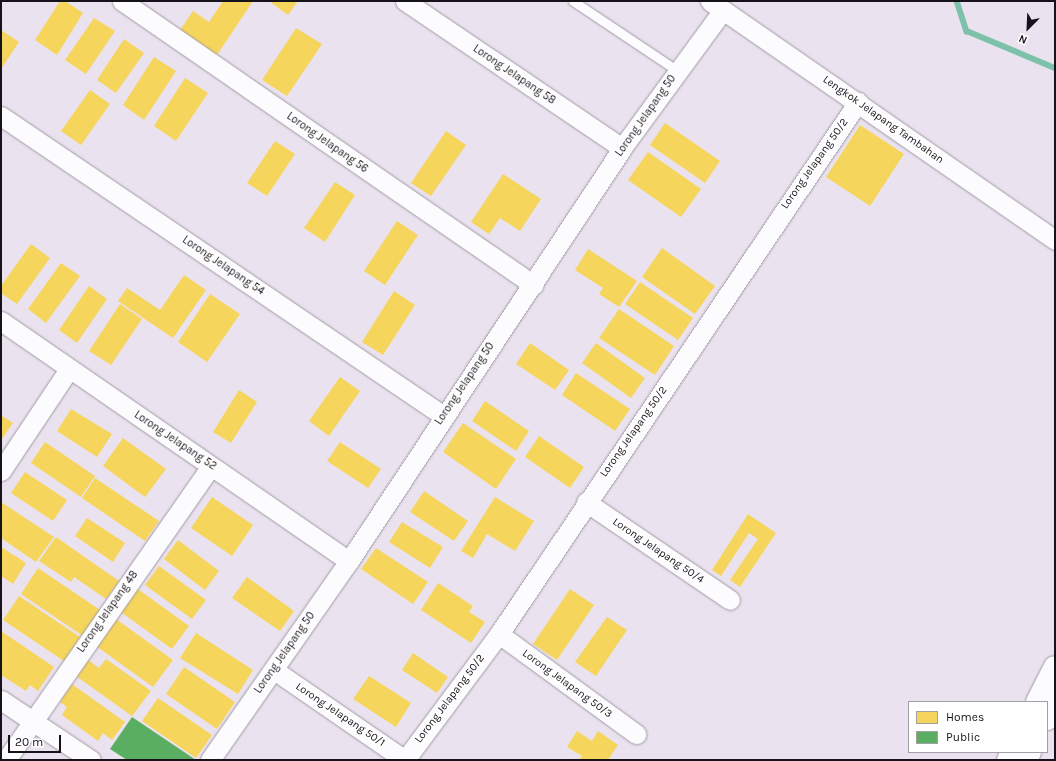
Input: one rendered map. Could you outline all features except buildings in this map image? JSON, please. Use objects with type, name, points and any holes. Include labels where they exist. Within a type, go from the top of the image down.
[{"type":"highway","points":[[1038,701],[1055,667]]},
{"type":"highway","points":[[1048,717],[1055,703]]},
{"type":"street","name":"Lorong Jelapang 56","points":[[122,1],[533,285]]},
{"type":"street","name":"Lorong Jelapang 58","points":[[405,1],[622,148]]},
{"type":"street","name":"Lorong Jelapang 50","points":[[210,760],[274,670],[348,561],[533,285],[622,148],[678,71],[716,5]]},
{"type":"street","name":"Lengkok Jelapang Tambahan","points":[[716,5],[1055,240]]},
{"type":"street","name":"Lorong Jelapang 50/2","points":[[405,760],[499,634],[586,502],[858,102]]},
{"type":"street","name":"Lorong Jelapang 54","points":[[1,116],[444,416]]},
{"type":"street","name":"Lorong Jelapang 52","points":[[1,321],[348,561]]},
{"type":"street","points":[[1,471],[70,369]]},
{"type":"street","name":"Lorong Jelapang 48","points":[[6,760],[211,466]]},
{"type":"street","name":"Lorong Jelapang 50/4","points":[[586,502],[730,600]]},
{"type":"street","name":"Lorong Jelapang 50/3","points":[[499,634],[636,734]]},
{"type":"street","name":"Lorong Jelapang 50/1","points":[[274,670],[405,760]]},
{"type":"street","points":[[1,700],[92,760]]},
{"type":"lane","points":[[573,1],[678,71]]},
{"type":"waterway","points":[[957,1],[967,31],[1055,68]]}]
